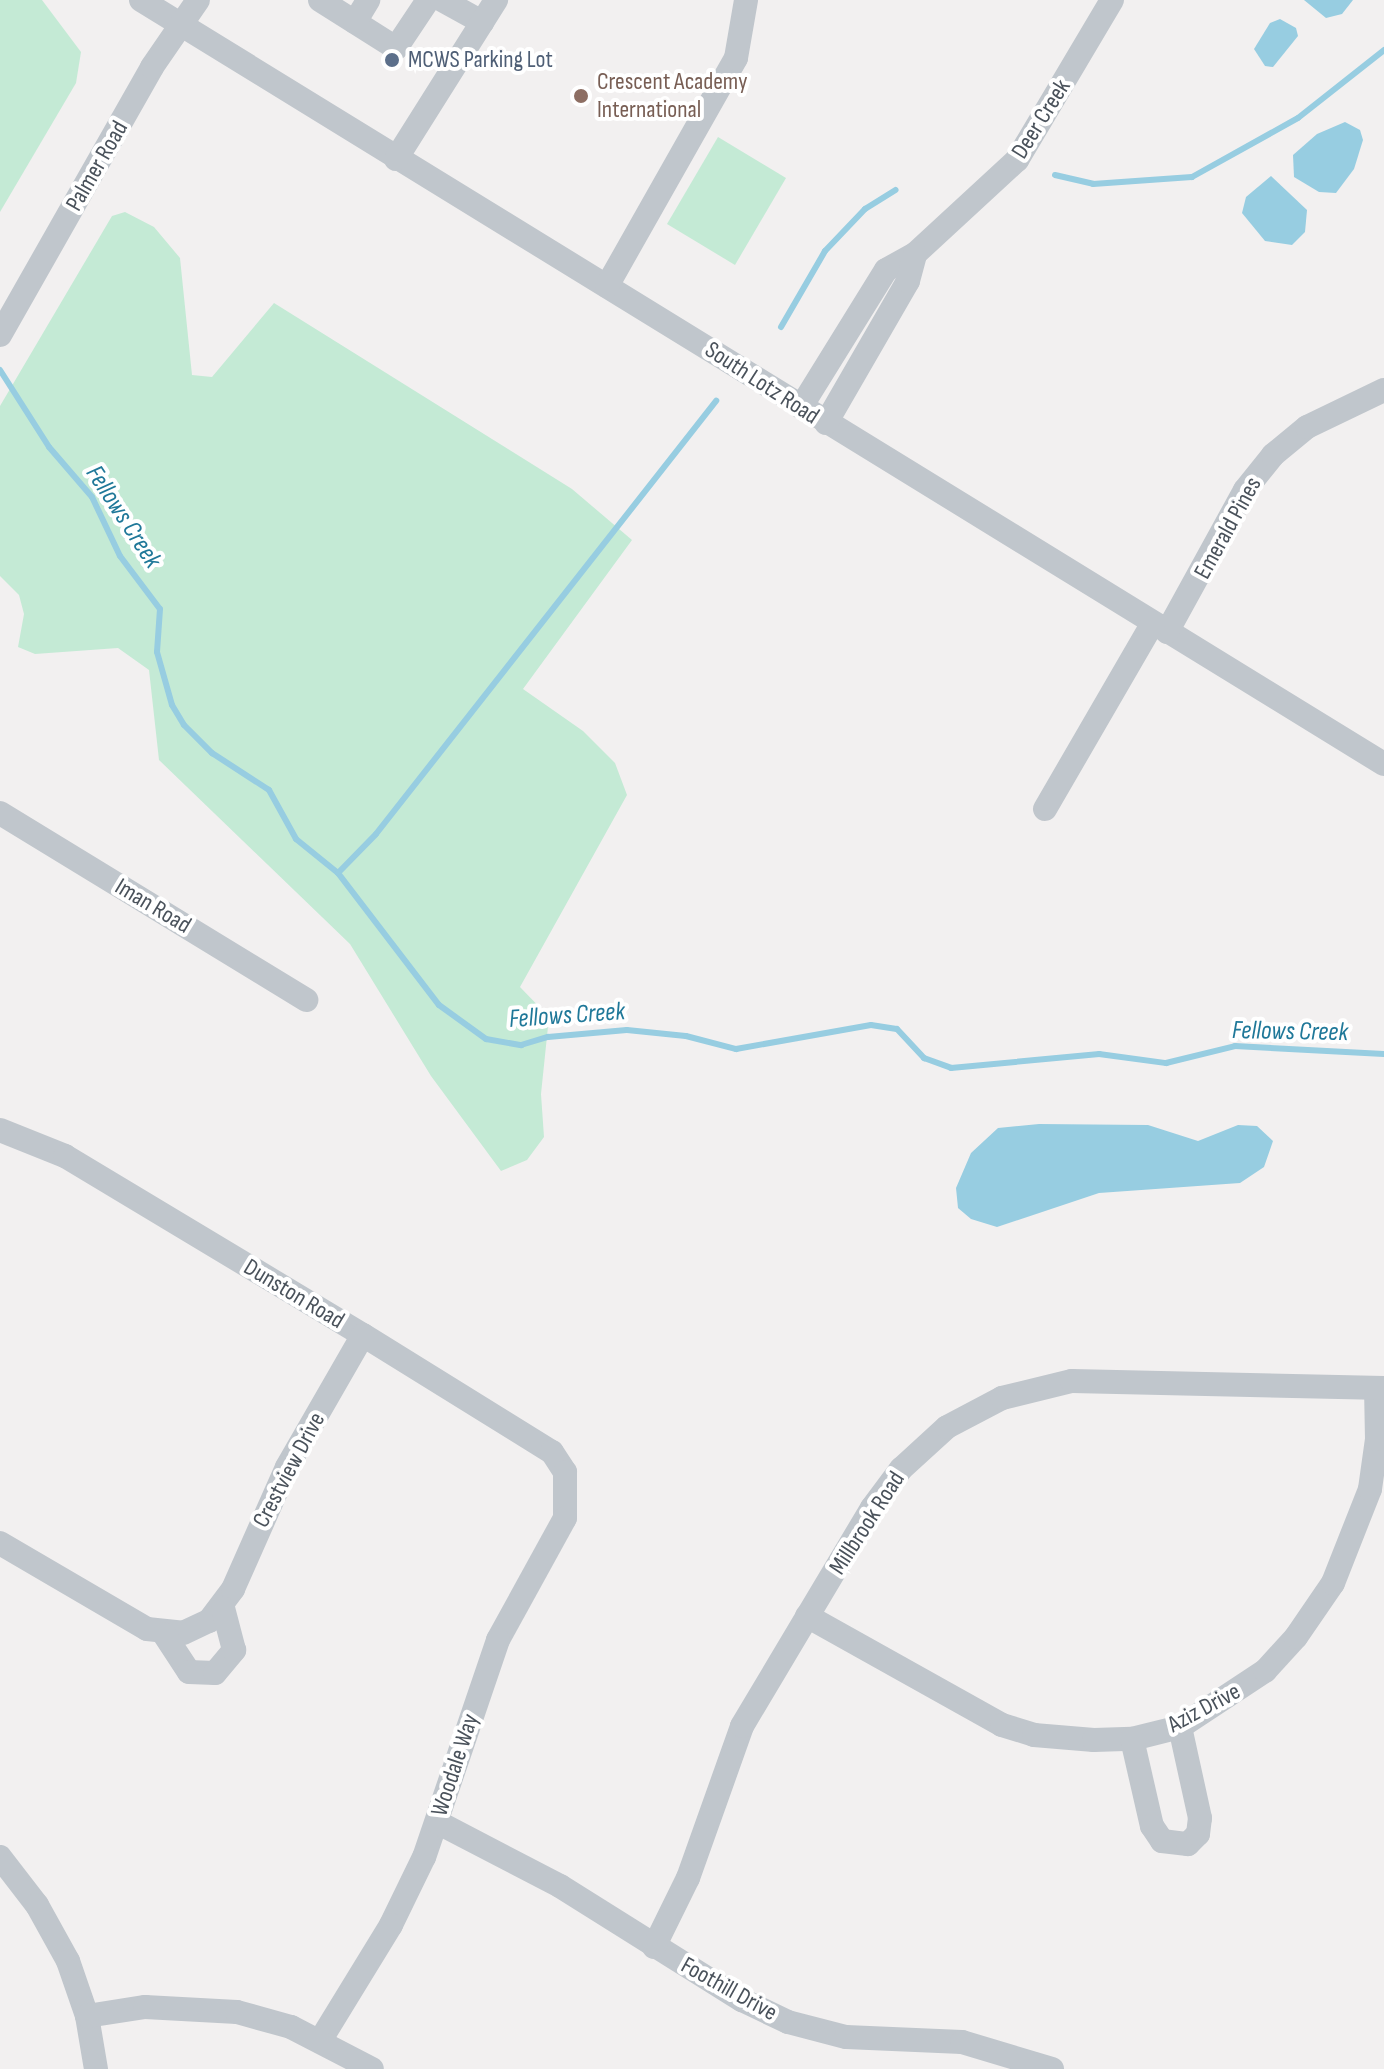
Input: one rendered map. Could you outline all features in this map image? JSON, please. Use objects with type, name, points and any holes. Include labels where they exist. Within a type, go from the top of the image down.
[{"type":"street","name":"South Lotz Road","points":[[141,0],[180,27],[1384,764]]},
{"type":"street","name":"Palmer Road","points":[[0,335],[198,0]]},
{"type":"street","points":[[320,0],[396,48],[428,0]]},
{"type":"street","points":[[355,22],[368,0]]},
{"type":"street","points":[[442,0],[482,22]]},
{"type":"street","points":[[396,159],[496,0]]},
{"type":"street","points":[[607,286],[736,58],[746,0]]},
{"type":"street","name":"Deer Creek","points":[[801,407],[886,270],[915,254],[1017,160],[1112,0]]},
{"type":"street","name":"Deer Creek","points":[[826,423],[908,281],[915,254]]},
{"type":"street","name":"Emerald Pines","points":[[1045,809],[1245,490],[1273,455],[1307,427],[1384,390]]},
{"type":"street","name":"Iman Road","points":[[0,813],[306,1000]]},
{"type":"street","name":"Dunston Road","points":[[0,1130],[65,1156],[552,1452],[568,1482]]},
{"type":"street","name":"Crestview Drive","points":[[223,1608],[287,1467],[363,1335]]},
{"type":"street","name":"Millbrook Road","points":[[654,1947],[688,1878],[733,1744],[807,1616],[901,1469],[947,1427],[1002,1398],[1048,1384],[1095,1379],[1380,1388]]},
{"type":"street","name":"Aziz Drive","points":[[807,1616],[1002,1725],[1065,1739],[1132,1739],[1180,1727],[1265,1671],[1296,1637],[1333,1583],[1370,1489],[1380,1388]]},
{"type":"street","name":"Woodale Way","points":[[320,2041],[391,1925],[437,1822],[498,1640],[565,1518],[568,1482]]},
{"type":"street","points":[[0,1543],[137,1626],[164,1634],[196,1628],[223,1608],[234,1650],[215,1673],[189,1672],[164,1634]]},
{"type":"street","points":[[1132,1739],[1152,1826],[1162,1841],[1188,1844],[1198,1834],[1200,1818],[1180,1727]]},
{"type":"street","name":"Foothill Drive","points":[[437,1822],[560,1886],[742,2000],[812,2029],[846,2037],[962,2042],[1052,2069]]},
{"type":"street","points":[[0,1857],[52,1928],[87,2016],[96,2069]]},
{"type":"street","points":[[87,2016],[145,2007],[207,2008],[264,2018],[320,2041],[372,2069]]},
{"type":"green space","points":[[0,0],[42,0],[81,52],[76,83],[0,212]]},
{"type":"green space","points":[[718,137],[786,178],[735,265],[667,224]]},
{"type":"green space","points":[[125,212],[154,227],[180,258],[192,375],[212,377],[274,303],[572,489],[632,540],[523,689],[583,731],[615,763],[627,795],[520,987],[549,1017],[541,1094],[544,1137],[527,1160],[501,1171],[431,1076],[350,944],[159,760],[149,670],[118,648],[35,654],[18,647],[24,614],[19,595],[0,576],[0,406],[112,216]]},
{"type":"water","points":[[1304,0],[1353,0],[1342,14],[1326,18]]},
{"type":"water","points":[[1280,19],[1296,28],[1298,36],[1273,67],[1265,66],[1254,49],[1270,23]]},
{"type":"water","points":[[1345,122],[1360,130],[1363,140],[1354,169],[1336,193],[1319,192],[1294,177],[1293,155],[1317,134]]},
{"type":"water","points":[[1271,176],[1307,210],[1305,232],[1292,245],[1265,241],[1242,213],[1246,197]]},
{"type":"water","points":[[1039,1124],[1148,1125],[1198,1141],[1238,1125],[1257,1126],[1273,1141],[1264,1167],[1240,1183],[1099,1193],[997,1227],[971,1219],[958,1208],[956,1188],[971,1153],[998,1128]]},
{"type":"waterway","points":[[1055,175],[1093,184],[1192,177],[1298,118],[1384,50]]},
{"type":"waterway","points":[[781,327],[825,251],[865,209],[896,190]]},
{"type":"waterway","name":"Fellows Creek","points":[[0,370],[49,447],[92,497],[120,556],[160,609],[157,652],[172,705],[184,725],[212,753],[269,790],[296,839],[338,873],[439,1005],[486,1039],[521,1045],[548,1037],[627,1030],[686,1036],[736,1049],[871,1025],[897,1029],[924,1058],[951,1068],[1099,1054],[1166,1063],[1235,1046],[1384,1054]]},
{"type":"waterway","points":[[338,873],[376,834],[716,401]]},
{"type":"place","name":"MCWS Parking Lot","points":[[392,60]]},
{"type":"place","name":"Crescent Academy International","points":[[581,96]]}]
